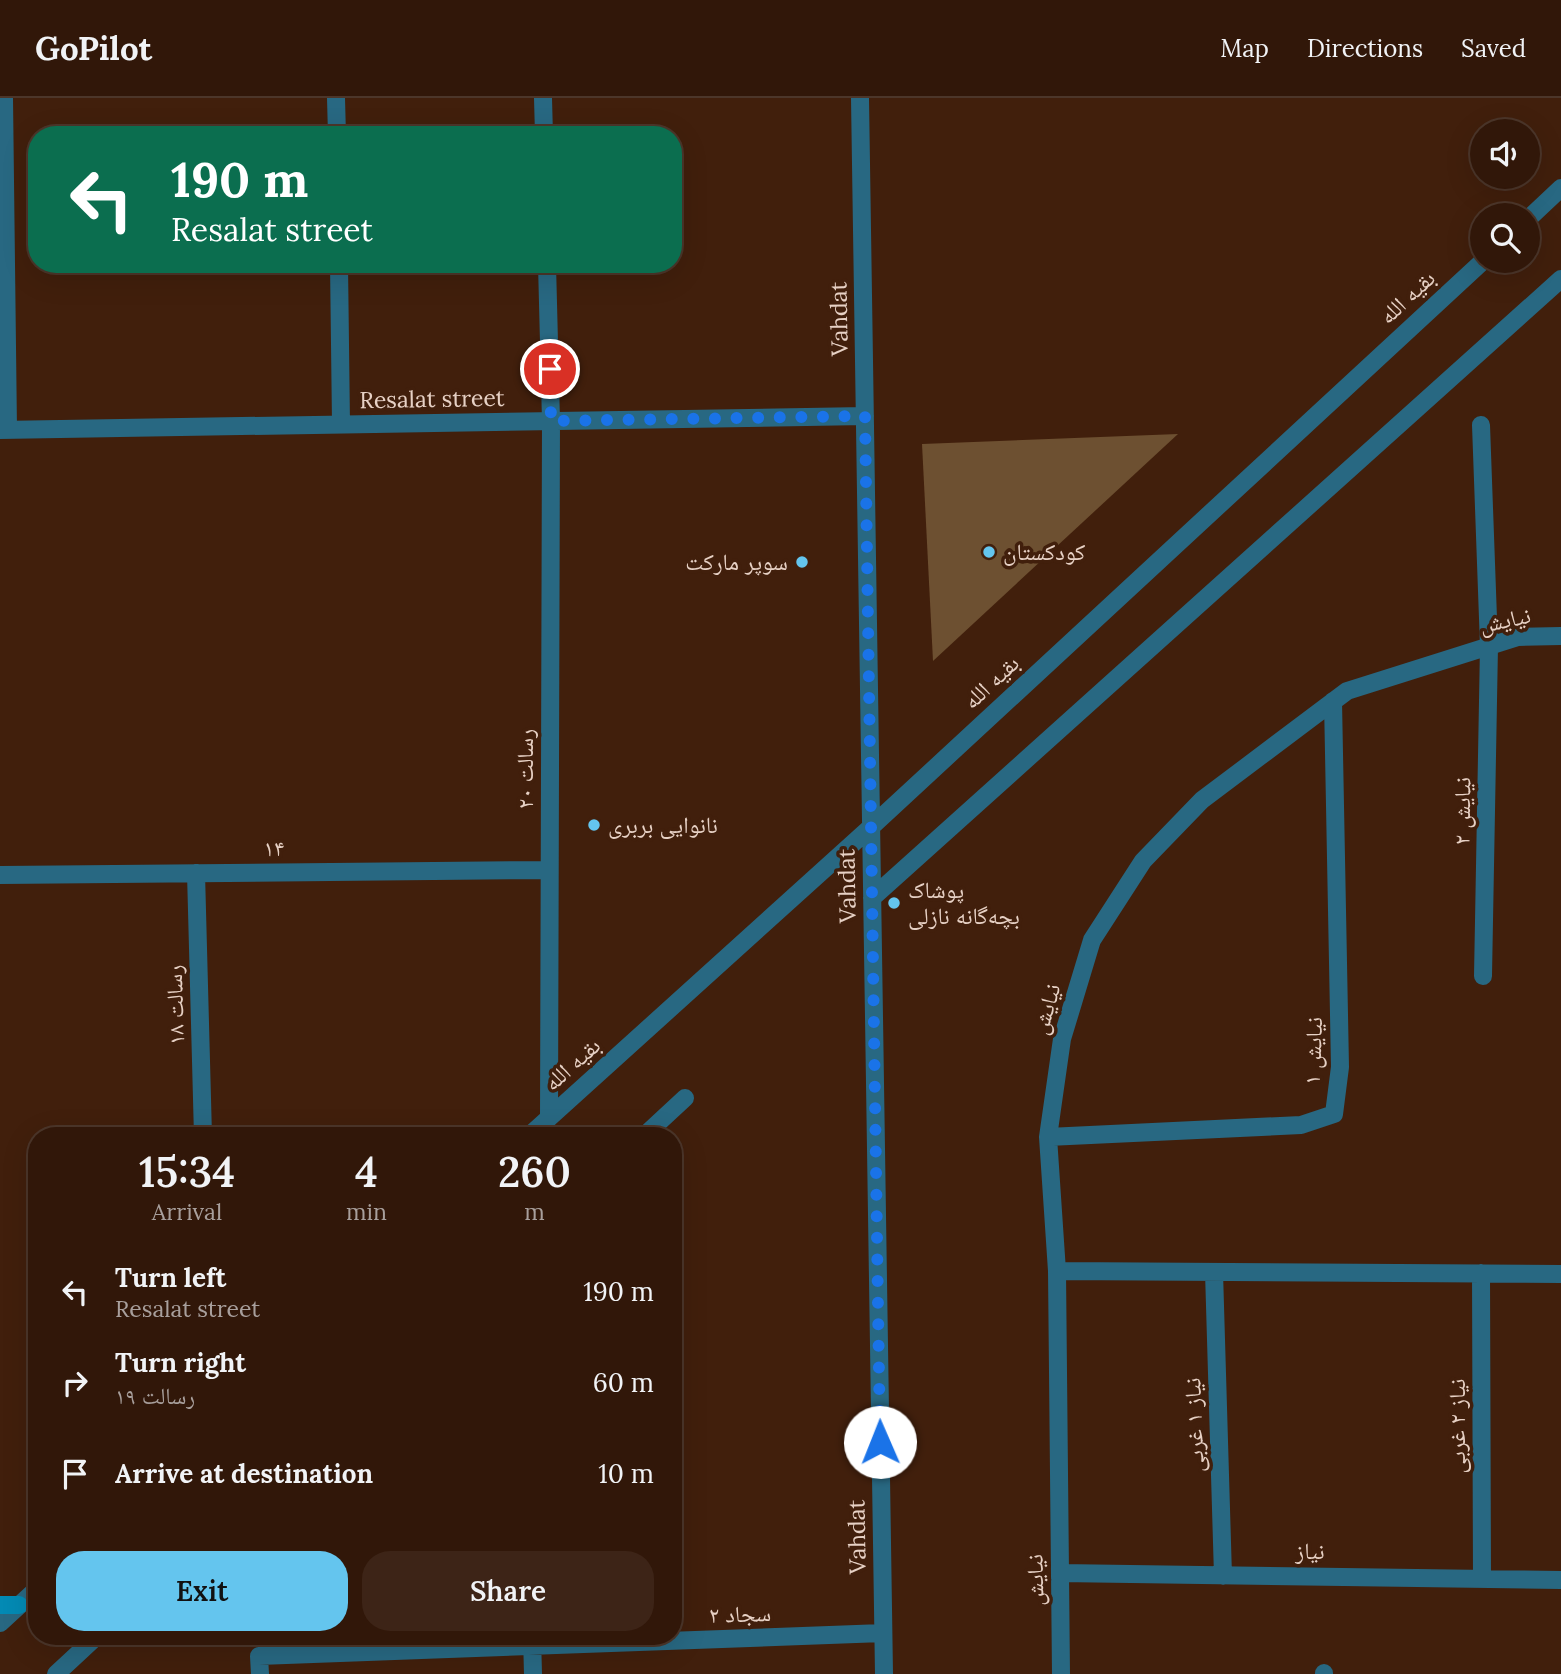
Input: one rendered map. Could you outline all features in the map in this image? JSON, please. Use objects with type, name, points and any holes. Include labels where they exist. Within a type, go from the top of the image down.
[{"type":"street","points":[[4,98],[4,430]]},
{"type":"street","points":[[337,98],[337,126]]},
{"type":"street","points":[[543,98],[544,126]]},
{"type":"street","name":"Vahdat","points":[[860,98],[884,1674]]},
{"type":"street","points":[[1540,208],[1561,188]]},
{"type":"street","points":[[339,273],[341,424]]},
{"type":"street","name":"رسالت ۲۰","points":[[547,273],[551,421],[549,1118]]},
{"type":"street","name":"بقیه الله","points":[[539,1127],[871,827],[1470,273]]},
{"type":"street","points":[[872,898],[1561,279]]},
{"type":"street","name":"Resalat street","points":[[4,430],[865,416]]},
{"type":"street","name":"نیایش ۲","points":[[1481,425],[1489,646],[1483,976]]},
{"type":"street","name":"نیایش","points":[[1060,1674],[1057,1271],[1048,1137],[1062,1039],[1092,940],[1143,861],[1202,800],[1347,691],[1518,637],[1561,636]]},
{"type":"street","name":"نیایش ۱","points":[[1048,1137],[1301,1125],[1334,1114],[1340,1067],[1333,701]]},
{"type":"street","name":"۱۴","points":[[0,875],[550,870]]},
{"type":"street","name":"رسالت ۱۸","points":[[196,873],[203,1127]]},
{"type":"street","points":[[654,1127],[685,1098]]},
{"type":"street","points":[[1057,1271],[1561,1273]]},
{"type":"street","name":"نیاز ۱ غربی","points":[[1214,1272],[1223,1576]]},
{"type":"street","name":"نیاز ۲ غربی","points":[[1481,1273],[1482,1579]]},
{"type":"street","name":"نیاز","points":[[1060,1573],[1561,1580]]},
{"type":"street","points":[[0,1623],[28,1597]]},
{"type":"street","points":[[0,1605],[19,1605]]},
{"type":"street","name":"سجاد ۲","points":[[682,1638],[883,1633]]},
{"type":"street","points":[[56,1674],[87,1645]]},
{"type":"street","name":"سجاد ۲","points":[[260,1674],[260,1656],[347,1645]]},
{"type":"street","points":[[532,1645],[533,1674]]},
{"type":"building","name":"کودکستان","points":[[1178,434],[933,661],[922,444]]},
{"type":"place","name":"کودکستان","points":[[989,552]]},
{"type":"place","name":"سوپر مارکت","points":[[802,562]]},
{"type":"place","name":"نانوایی بربری","points":[[594,825]]},
{"type":"place","name":"پوشاک بچه‌گانه نازلی","points":[[894,903]]},
{"type":"route","points":[[550,369],[551,421],[865,416],[880,1442]]}]
